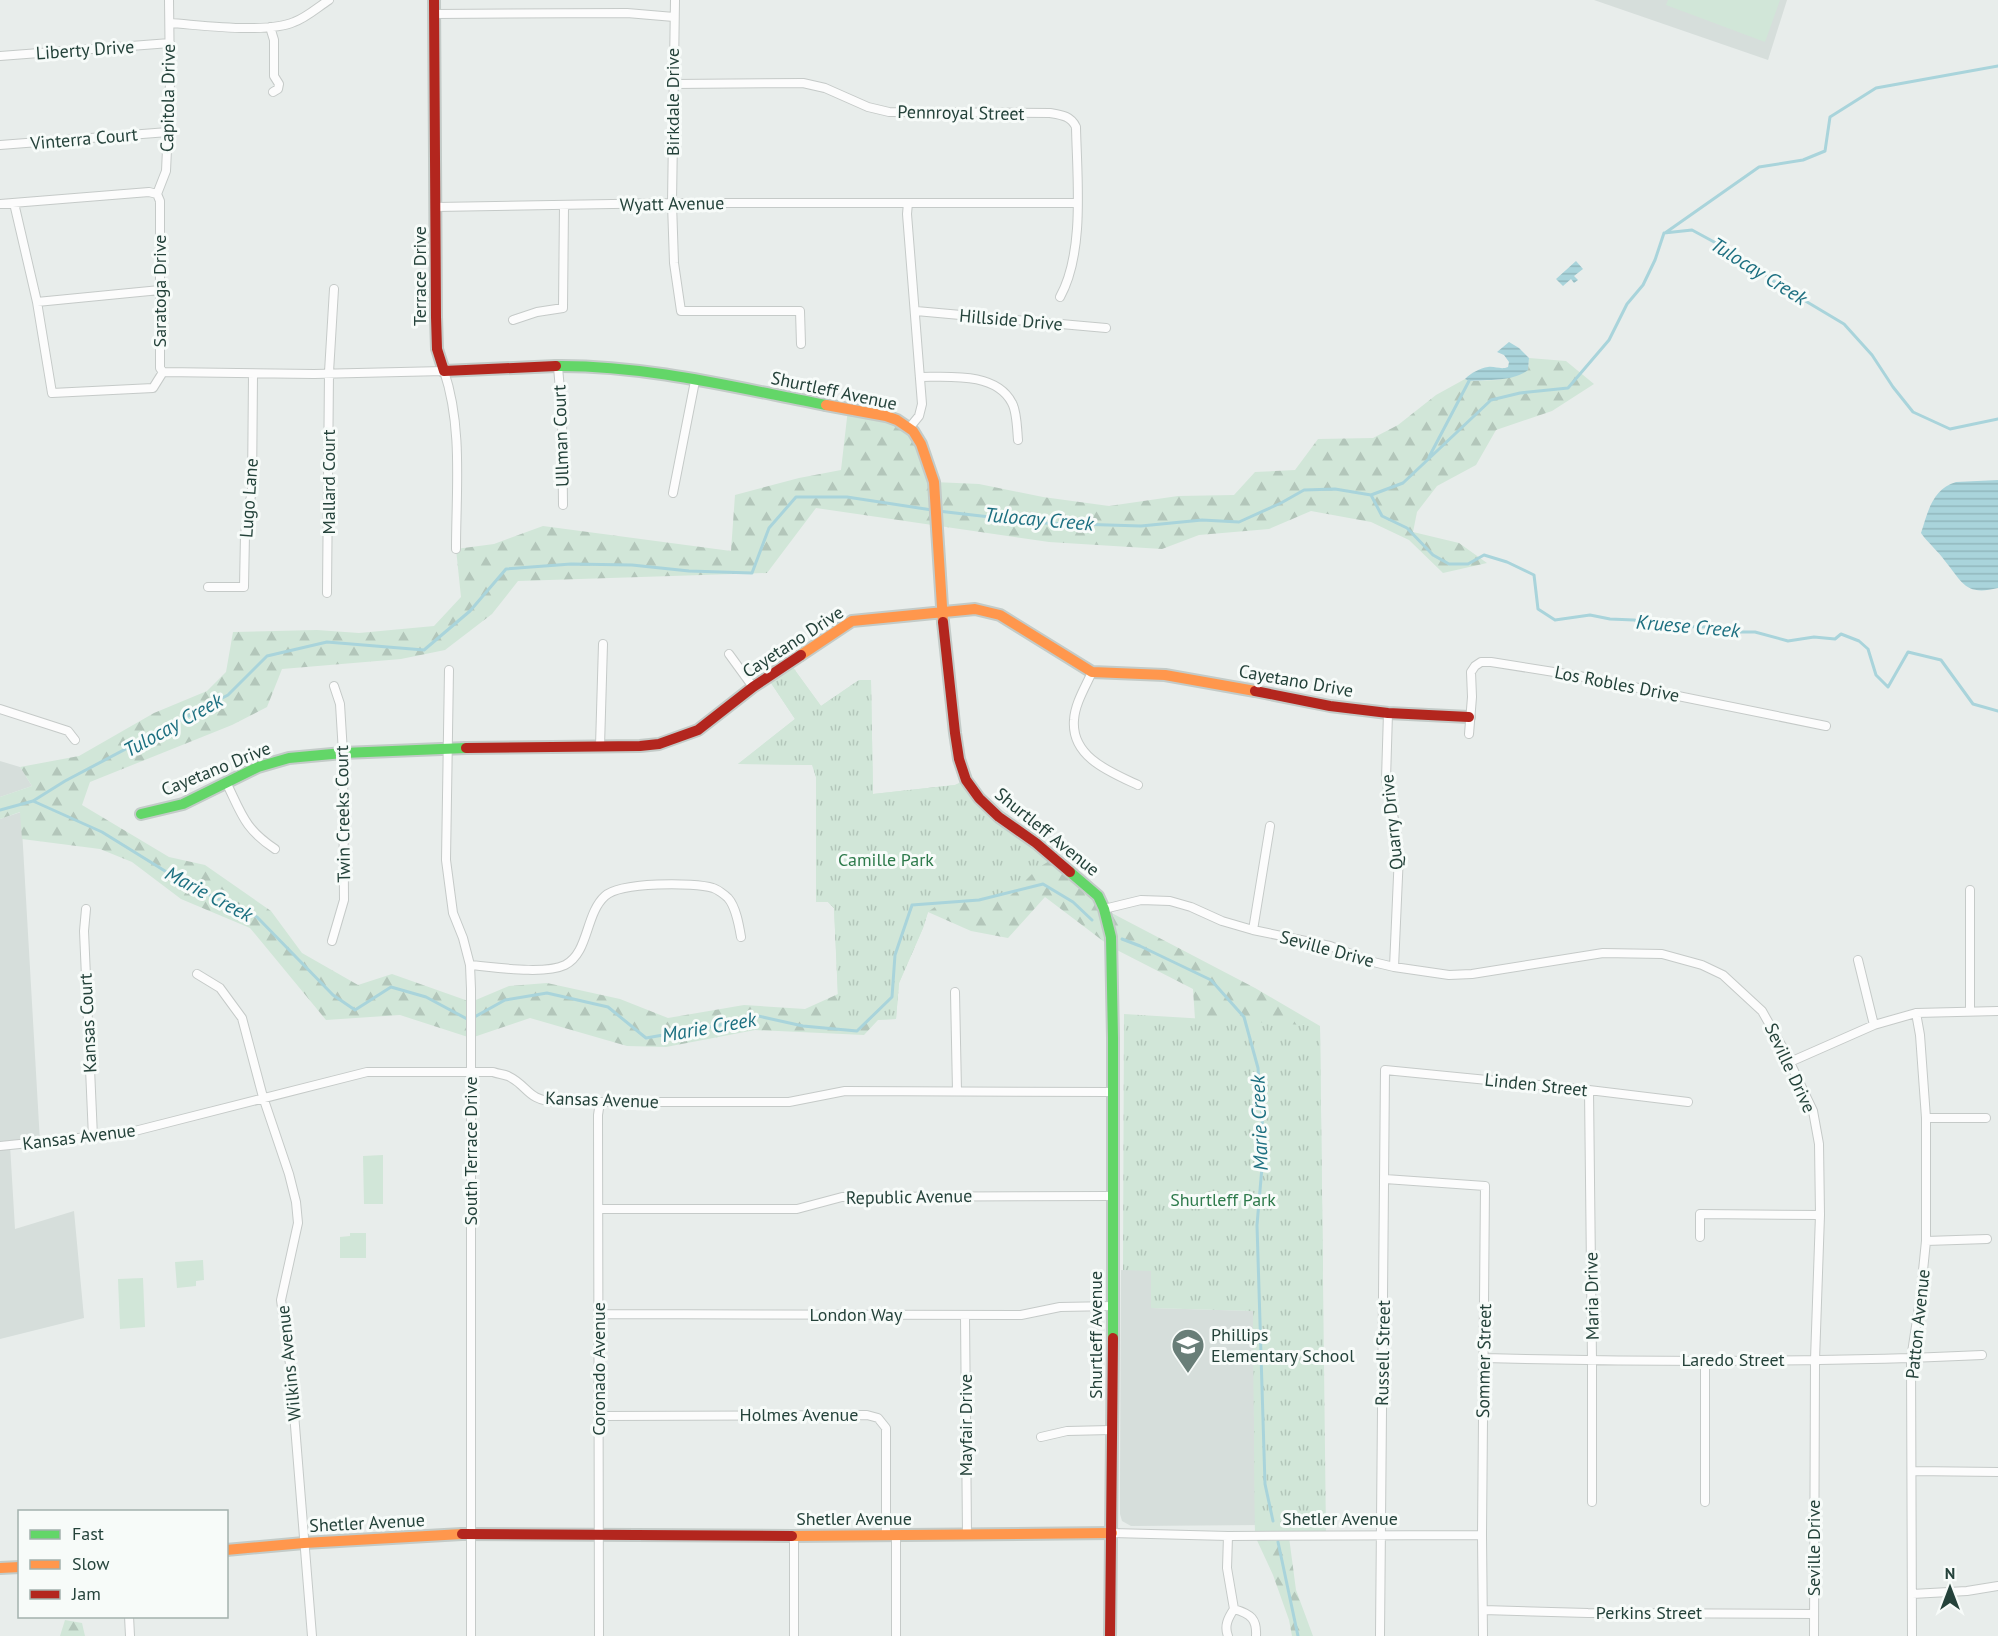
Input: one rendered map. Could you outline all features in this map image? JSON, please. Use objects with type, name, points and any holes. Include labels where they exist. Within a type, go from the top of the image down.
[{"type":"street","name":"Capitola Drive","points":[[157,194],[166,171],[169,0]]},
{"type":"street","points":[[170,23],[270,27],[295,22],[329,0]]},
{"type":"street","name":"Terrace Drive","points":[[434,0],[437,349],[450,389],[456,442],[456,549]]},
{"type":"street","name":"Birkdale Drive","points":[[675,0],[672,203],[674,263],[681,311],[800,311],[801,344]]},
{"type":"street","points":[[434,14],[627,13],[674,17]]},
{"type":"street","points":[[270,27],[274,40],[274,76],[279,84],[278,89],[273,92]]},
{"type":"street","name":"Liberty Drive","points":[[0,56],[170,43]]},
{"type":"street","name":"Pennroyal Street","points":[[673,84],[803,83],[825,88],[868,107],[889,112],[1050,113],[1073,120],[1076,127],[1077,203],[1073,258],[1066,285],[1060,297]]},
{"type":"street","name":"Vinterra Court","points":[[0,146],[168,132]]},
{"type":"street","points":[[0,204],[149,192],[157,194]]},
{"type":"street","name":"Saratoga Drive","points":[[157,194],[160,201],[160,368],[163,372],[254,374],[444,371]]},
{"type":"street","points":[[14,203],[37,302],[52,393],[153,388],[163,372]]},
{"type":"street","name":"Wyatt Avenue","points":[[436,207],[672,203],[1077,203]]},
{"type":"street","points":[[908,203],[922,404],[919,416],[910,428]]},
{"type":"street","points":[[513,320],[537,312],[563,308],[564,206]]},
{"type":"street","name":"Mallard Court","points":[[327,593],[329,578],[329,372],[334,289]]},
{"type":"street","points":[[37,302],[160,291]]},
{"type":"street","name":"Hillside Drive","points":[[916,311],[1106,328]]},
{"type":"street","name":"Ullman Court","points":[[558,367],[562,413],[563,505]]},
{"type":"street","name":"Shurtleff Avenue","points":[[444,371],[619,367],[886,416],[910,428],[924,450],[931,467],[933,482],[942,611],[959,759],[966,780],[979,798],[999,817],[1036,843],[1098,896],[1111,937],[1113,1306],[1110,1636]]},
{"type":"street","name":"Lugo Lane","points":[[208,587],[244,587],[245,534],[252,489],[254,374]]},
{"type":"street","points":[[920,377],[967,377],[992,385],[1004,393],[1013,404],[1018,440]]},
{"type":"street","points":[[674,493],[695,381]]},
{"type":"street","name":"Cayetano Drive","points":[[141,814],[183,804],[258,767],[289,758],[448,748],[659,744],[698,729],[753,687],[852,621],[942,611],[975,609],[1000,615],[1092,672],[1165,675],[1311,704],[1388,713],[1469,717]]},
{"type":"street","points":[[600,746],[603,644]]},
{"type":"street","points":[[729,654],[753,687]]},
{"type":"street","name":"Los Robles Drive","points":[[1469,734],[1472,697],[1471,672],[1481,662],[1579,676],[1826,726]]},
{"type":"street","name":"South Terrace Drive","points":[[449,670],[446,860],[453,913],[470,965],[471,989],[471,1636]]},
{"type":"street","points":[[1092,672],[1074,720],[1078,741],[1094,762],[1107,771],[1138,785]]},
{"type":"street","name":"Twin Creeks Court","points":[[332,941],[344,900],[343,753],[340,704],[334,686]]},
{"type":"street","points":[[0,709],[68,731],[75,740]]},
{"type":"street","name":"Quarry Drive","points":[[1388,713],[1386,779],[1399,854],[1394,967]]},
{"type":"street","points":[[227,784],[246,824],[260,839],[275,849]]},
{"type":"street","points":[[1253,930],[1270,826]]},
{"type":"street","points":[[470,965],[535,970],[556,969],[568,964],[580,953],[592,916],[605,896],[612,891],[638,885],[714,888],[729,898],[739,924],[741,937]]},
{"type":"street","points":[[1970,890],[1970,1011]]},
{"type":"street","name":"Seville Drive","points":[[1104,909],[1141,900],[1170,901],[1191,907],[1222,921],[1330,946],[1369,961],[1449,975],[1472,974],[1603,953],[1662,954],[1702,965],[1723,975],[1762,1011],[1813,1111],[1819,1144],[1820,1215],[1815,1360],[1814,1636]]},
{"type":"street","name":"Kansas Court","points":[[86,909],[84,931],[93,1137]]},
{"type":"street","points":[[1857,960],[1874,1025]]},
{"type":"street","name":"Wilkins Avenue","points":[[197,974],[220,988],[242,1018],[263,1097],[289,1174],[298,1222],[281,1300],[290,1364],[312,1636]]},
{"type":"street","points":[[955,992],[957,1091]]},
{"type":"street","points":[[1790,1062],[1874,1025],[1917,1013],[1998,1011]]},
{"type":"street","name":"Patton Avenue","points":[[1912,1636],[1911,1359],[1926,1241],[1926,1118],[1917,1013]]},
{"type":"street","name":"Linden Street","points":[[1385,1070],[1688,1102]]},
{"type":"street","name":"Russell Street","points":[[1380,1636],[1385,1070]]},
{"type":"street","name":"Kansas Avenue","points":[[0,1146],[127,1133],[367,1072],[493,1072],[508,1076],[530,1095],[542,1101],[789,1102],[845,1091],[1112,1092]]},
{"type":"street","name":"Maria Drive","points":[[1589,1090],[1592,1503]]},
{"type":"street","name":"Coronado Avenue","points":[[599,1636],[600,1209],[598,1115],[600,1102]]},
{"type":"street","points":[[1926,1118],[1986,1118]]},
{"type":"street","name":"Sommer Street","points":[[1385,1179],[1485,1186],[1483,1636]]},
{"type":"street","name":"Republic Avenue","points":[[600,1209],[797,1209],[842,1197],[1112,1196]]},
{"type":"street","points":[[1700,1237],[1700,1215],[1820,1215]]},
{"type":"street","points":[[1926,1241],[1987,1239]]},
{"type":"street","name":"London Way","points":[[599,1314],[1021,1315],[1060,1307],[1113,1306]]},
{"type":"street","name":"Mayfair Drive","points":[[965,1315],[967,1535]]},
{"type":"street","name":"Laredo Street","points":[[1484,1358],[1815,1360],[1982,1356]]},
{"type":"street","points":[[1705,1360],[1705,1502]]},
{"type":"street","name":"Holmes Avenue","points":[[599,1416],[867,1415],[878,1418],[886,1428],[891,1536]]},
{"type":"street","points":[[1041,1437],[1067,1431],[1111,1430]]},
{"type":"street","points":[[1912,1471],[1998,1472]]},
{"type":"street","name":"Shetler Avenue","points":[[228,1550],[472,1533],[794,1536],[1112,1533],[1228,1536],[1482,1535]]},
{"type":"street","points":[[794,1536],[794,1636]]},
{"type":"street","points":[[891,1536],[896,1636]]},
{"type":"street","points":[[1228,1536],[1227,1568],[1234,1609],[1228,1617],[1226,1630],[1228,1636]]},
{"type":"street","points":[[0,1568],[18,1567]]},
{"type":"street","points":[[1912,1594],[1967,1591],[1998,1586]]},
{"type":"street","points":[[1234,1609],[1251,1617],[1257,1625],[1256,1636]]},
{"type":"street","name":"Perkins Street","points":[[1483,1610],[1814,1614]]},
{"type":"street","points":[[129,1618],[130,1636]]},
{"type":"shaded area","points":[[1594,0],[1787,0],[1768,60]]},
{"type":"shaded area","points":[[0,761],[20,767],[32,786],[0,797]]},
{"type":"shaded area","points":[[21,812],[40,1142],[10,1145],[15,1229],[74,1211],[84,1318],[0,1339],[0,819]]},
{"type":"shaded area","name":"Phillips Elementary School","points":[[1121,1270],[1151,1270],[1151,1308],[1253,1311],[1265,1525],[1131,1526],[1122,1521],[1120,1514]]},
{"type":"green space","points":[[1668,0],[1780,0],[1765,42],[1666,5]]},
{"type":"green space","points":[[1529,358],[1566,361],[1594,384],[1552,411],[1496,430],[1476,465],[1437,486],[1417,512],[1413,532],[1459,543],[1487,563],[1443,573],[1409,540],[1371,522],[1311,511],[1269,529],[1199,535],[1162,549],[1049,542],[816,508],[767,573],[518,581],[492,614],[445,650],[401,659],[282,669],[267,707],[232,725],[90,782],[82,805],[169,857],[205,865],[271,911],[302,953],[358,985],[392,974],[471,1002],[509,986],[547,983],[620,999],[668,1018],[744,1005],[805,1009],[838,994],[834,908],[828,902],[816,902],[816,777],[812,765],[738,764],[795,719],[767,677],[789,662],[821,706],[859,680],[871,680],[873,794],[955,785],[966,780],[979,798],[1071,872],[1104,909],[1255,988],[1320,1026],[1323,1269],[1280,1469],[1296,1590],[1313,1636],[1292,1636],[1289,1620],[1273,1575],[1255,1536],[1253,1311],[1195,1019],[1193,989],[1111,947],[1045,897],[1008,938],[971,931],[928,912],[899,983],[896,1019],[878,1020],[864,1035],[755,1030],[666,1047],[627,1046],[530,1018],[471,1038],[400,1015],[326,1020],[250,928],[181,899],[132,862],[100,849],[22,839],[20,812],[0,819],[0,797],[32,786],[20,767],[79,756],[154,713],[207,691],[226,672],[233,632],[317,630],[359,633],[434,626],[461,597],[456,549],[494,544],[543,526],[731,551],[735,495],[799,478],[841,470],[848,409],[910,427],[934,482],[979,484],[1043,497],[1109,506],[1178,496],[1234,495],[1255,472],[1295,470],[1318,439],[1373,438],[1398,425],[1436,395],[1465,379],[1469,381],[1498,380],[1528,370]]},
{"type":"green space","name":"Camille Park","points":[[789,662],[821,706],[859,680],[871,680],[873,794],[955,785],[966,780],[979,798],[1054,858],[1038,868],[1008,898],[962,898],[943,901],[928,912],[899,983],[896,1019],[839,1021],[834,908],[828,902],[816,902],[816,777],[813,765],[738,764],[795,719],[767,677]]},
{"type":"green space","name":"Shurtleff Park","points":[[1124,1014],[1320,1026],[1326,1535],[1255,1536],[1253,1311],[1151,1308],[1151,1271],[1123,1270]]},
{"type":"green space","points":[[383,1155],[383,1204],[364,1204],[363,1156]]},
{"type":"green space","points":[[350,1233],[366,1233],[366,1258],[340,1258],[340,1237],[350,1236]]},
{"type":"green space","points":[[203,1260],[204,1280],[196,1281],[196,1286],[177,1288],[175,1262]]},
{"type":"green space","points":[[143,1278],[145,1327],[120,1329],[118,1279]]},
{"type":"green space","points":[[65,1620],[82,1623],[85,1636],[60,1636]]},
{"type":"water","points":[[1576,261],[1583,269],[1574,276],[1578,280],[1574,283],[1571,279],[1563,286],[1556,279]]},
{"type":"water","points":[[1509,342],[1529,358],[1528,370],[1508,378],[1469,381],[1465,379],[1485,368],[1508,367],[1509,362],[1504,355],[1497,352]]},
{"type":"water","points":[[1998,480],[1998,588],[1971,589],[1961,581],[1921,533],[1932,502],[1948,485],[1956,482]]},
{"type":"waterway","points":[[1665,233],[1759,167],[1803,160],[1825,151],[1830,117],[1876,88],[1998,66]]},
{"type":"waterway","name":"Tulocay Creek","points":[[938,511],[1043,523],[1141,526],[1202,520],[1239,522],[1304,490],[1335,489],[1371,495],[1403,483],[1491,400],[1520,393],[1568,388],[1609,340],[1627,304],[1643,285],[1664,233],[1692,230],[1740,256],[1782,287],[1844,324],[1872,355],[1913,412],[1950,429],[1998,419]]},
{"type":"waterway","points":[[1429,457],[1469,381]]},
{"type":"waterway","name":"Kruese Creek","points":[[1371,495],[1382,516],[1407,528],[1433,555],[1449,564],[1468,564],[1484,555],[1507,562],[1534,575],[1538,609],[1555,620],[1590,615],[1634,620],[1659,626],[1706,627],[1727,632],[1755,632],[1788,641],[1814,637],[1835,639],[1841,634],[1859,641],[1868,649],[1876,675],[1888,687],[1908,652],[1941,660],[1973,704],[1998,711]]},
{"type":"waterway","name":"Tulocay Creek","points":[[0,810],[33,801],[65,781],[228,695],[267,656],[327,642],[424,650],[470,611],[506,569],[571,564],[632,565],[689,571],[752,573],[769,528],[796,497],[847,497],[932,510]]},
{"type":"waterway","name":"Marie Creek","points":[[33,801],[102,832],[186,884],[257,917],[333,995],[355,1010],[391,987],[426,997],[469,1020],[505,1000],[547,993],[608,1007],[646,1038],[758,1016],[803,1026],[857,1031],[892,997],[895,955],[912,905],[979,900],[1043,884],[1073,902],[1092,920]]},
{"type":"waterway","name":"Marie Creek","points":[[1122,939],[1211,980],[1244,1017],[1258,1068],[1264,1144],[1257,1225],[1265,1484],[1273,1521]]},
{"type":"waterway","name":"Marie Creek","points":[[1278,1542],[1298,1636]]},
{"type":"traffic: fast","points":[[556,366],[658,373],[826,405]]},
{"type":"traffic: fast","points":[[141,814],[183,804],[258,767],[289,758],[343,753],[466,748]]},
{"type":"traffic: fast","points":[[1070,872],[1098,896],[1111,937],[1113,1338]]},
{"type":"traffic: slow","points":[[826,405],[897,420],[913,431],[921,444],[934,482],[943,622]]},
{"type":"traffic: slow","points":[[801,655],[852,621],[975,609],[1000,615],[1092,672],[1165,675],[1255,691]]},
{"type":"traffic: slow","points":[[792,1536],[1112,1533]]},
{"type":"traffic: slow","points":[[228,1550],[462,1534]]},
{"type":"traffic: slow","points":[[0,1568],[18,1567]]},
{"type":"traffic: jam","points":[[434,0],[436,317],[437,349],[444,371],[556,366]]},
{"type":"traffic: jam","points":[[943,622],[955,733],[959,759],[966,780],[979,798],[999,817],[1036,843],[1070,872]]},
{"type":"traffic: jam","points":[[466,748],[659,744],[698,730],[753,687],[801,655]]},
{"type":"traffic: jam","points":[[1255,691],[1330,706],[1388,713],[1469,717]]},
{"type":"traffic: jam","points":[[1110,1636],[1113,1338]]},
{"type":"traffic: jam","points":[[462,1534],[792,1536]]},
{"type":"place","name":"Phillips Elementary School","points":[[1188,1374]]}]
